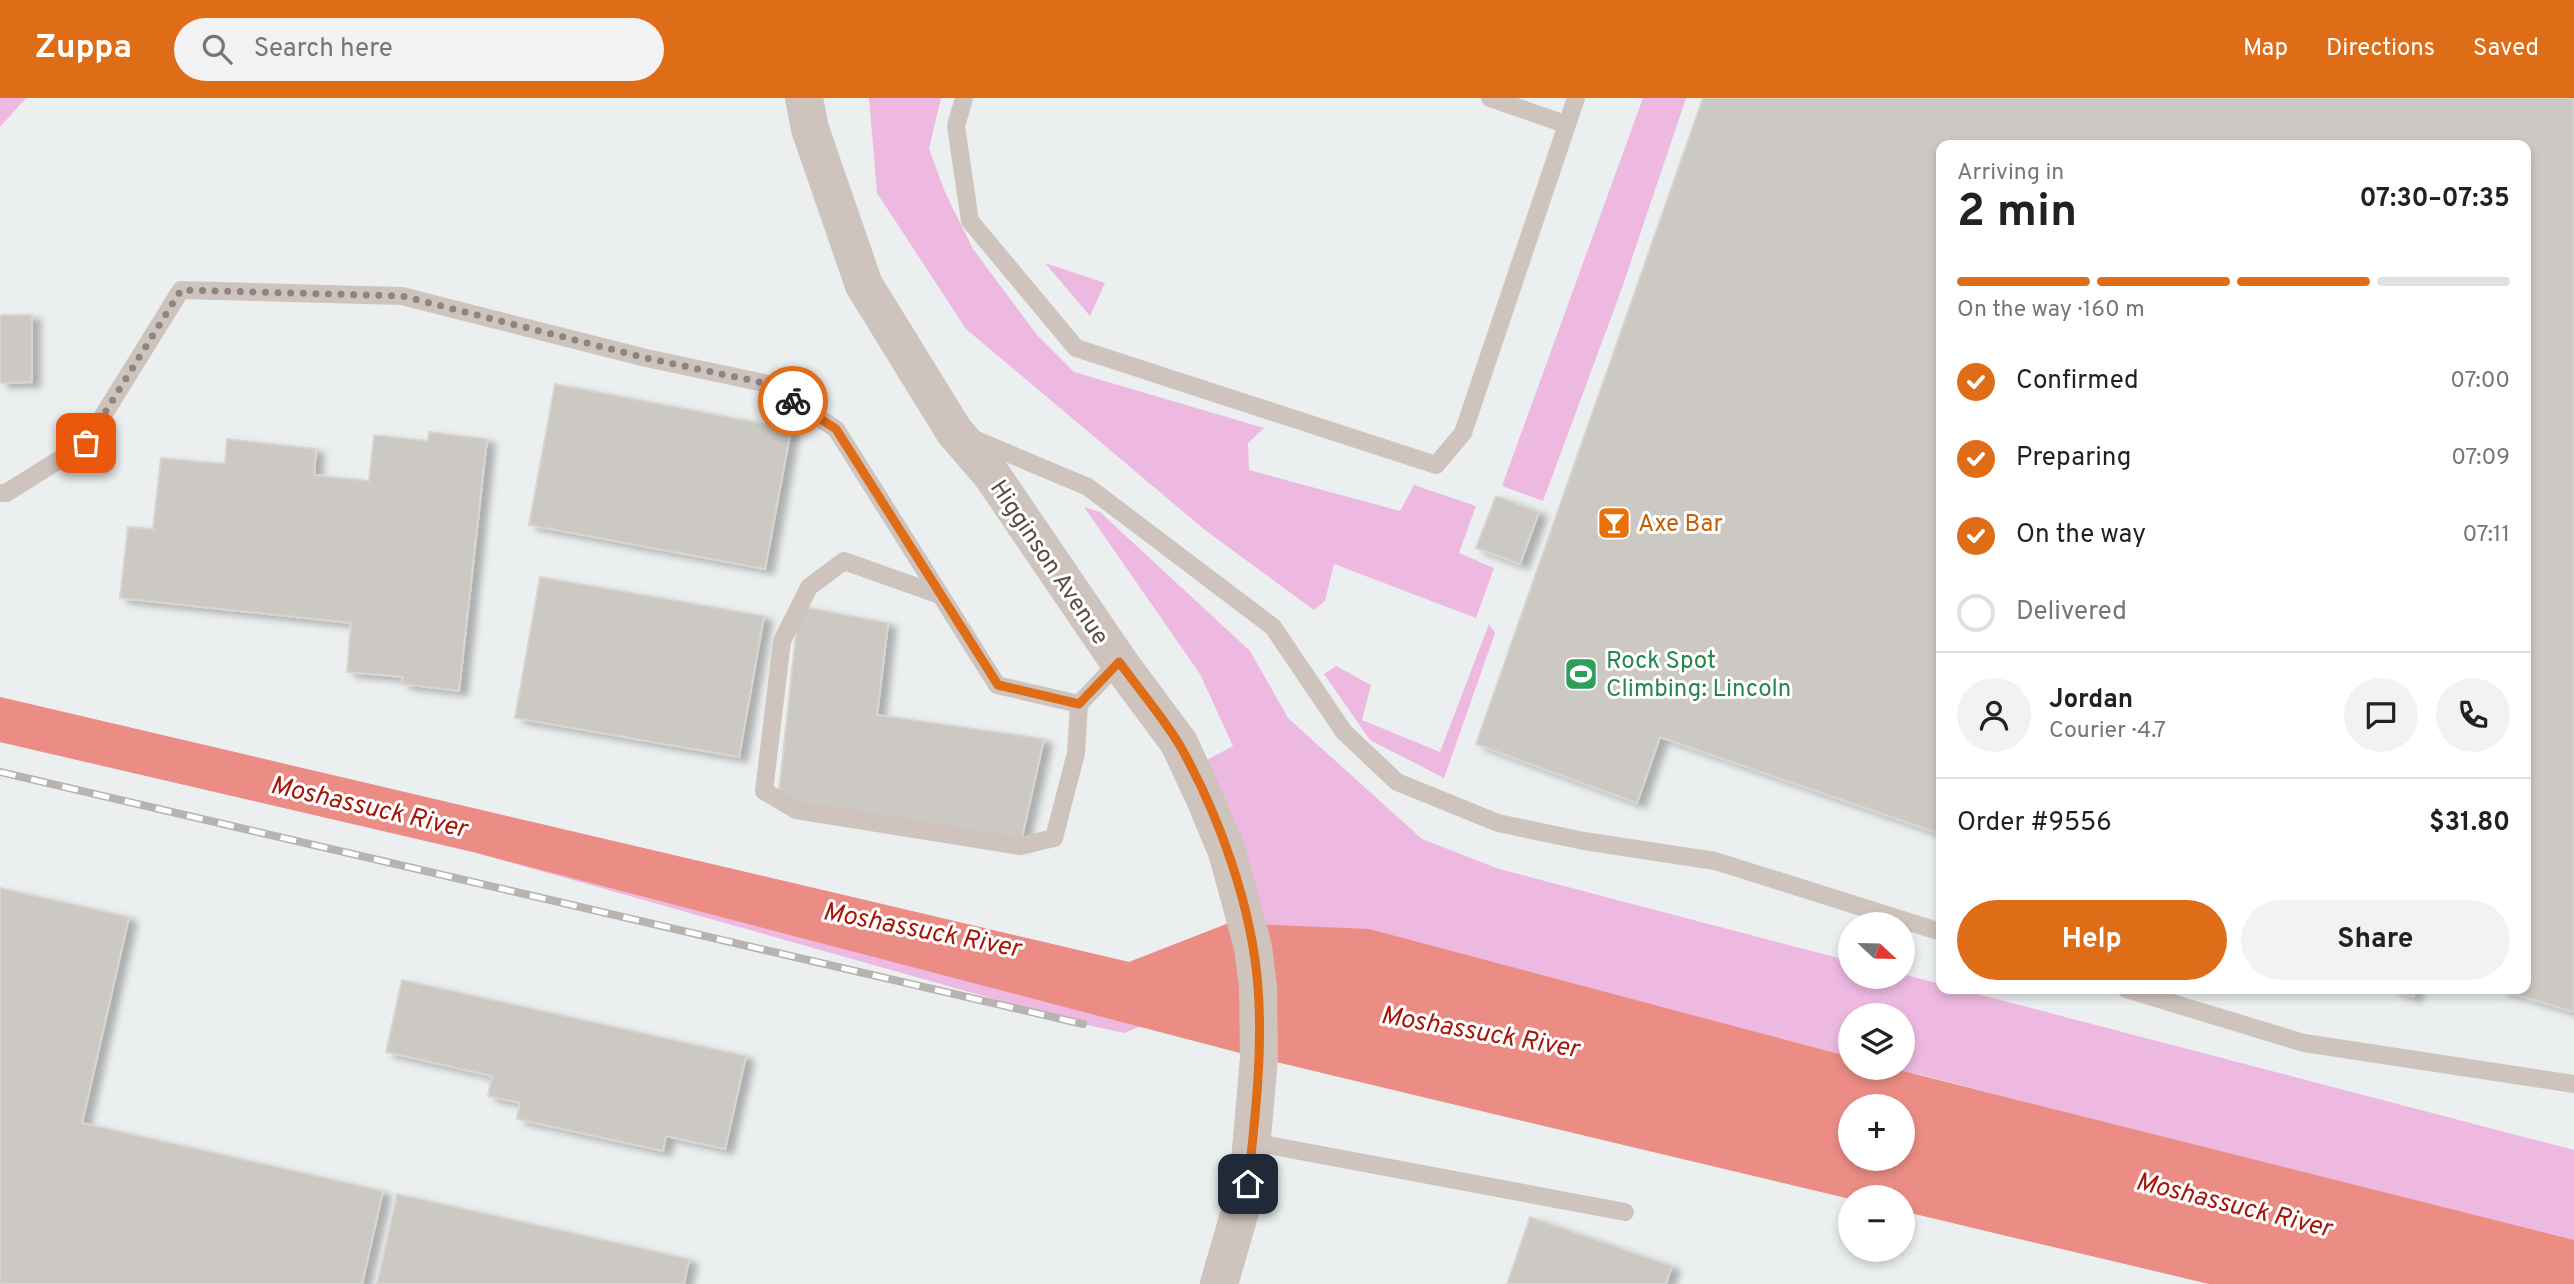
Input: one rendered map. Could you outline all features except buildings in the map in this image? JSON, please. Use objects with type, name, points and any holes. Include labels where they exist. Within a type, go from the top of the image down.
[{"type":"street","name":"Higginson Avenue","points":[[804,98],[810,129],[864,285],[954,431],[991,474],[1119,662],[1179,743],[1227,852],[1248,924],[1258,987],[1259,1058],[1248,1184],[1219,1284]]},
{"type":"lane","points":[[964,98],[956,126],[970,221],[1076,348],[1436,465],[1463,433],[1565,124],[1576,98]]},
{"type":"lane","points":[[1490,98],[1565,124]]},
{"type":"lane","points":[[0,493],[6,494],[86,443],[181,290],[402,296],[646,358],[764,383],[836,429],[998,685],[1079,704]]},
{"type":"lane","points":[[954,431],[1088,487],[1273,626],[1344,732],[1397,782],[1497,823],[1584,841],[1715,862],[1936,930]]},
{"type":"lane","points":[[940,595],[844,562],[808,587],[782,641],[764,791],[796,810],[1020,846],[1055,838],[1076,753],[1079,704],[1119,662]]},
{"type":"lane","points":[[2142,994],[2304,1043],[2574,1084]]},
{"type":"lane","points":[[1252,1142],[1625,1212]]},
{"type":"shaded area","points":[[0,98],[26,98],[0,127]]},
{"type":"shaded area","points":[[869,98],[941,98],[929,149],[945,192],[973,249],[1037,335],[1074,372],[1264,428],[1248,443],[1249,470],[1400,511],[1414,485],[1476,506],[1459,553],[1494,568],[1476,618],[1334,564],[1325,601],[1314,610],[1205,530],[966,329],[877,193]]},
{"type":"shaded area","points":[[1643,98],[1686,98],[1622,288],[1543,501],[1502,486]]},
{"type":"shaded area","points":[[1045,263],[1105,283],[1090,316]]},
{"type":"shaded area","points":[[1084,507],[1100,512],[1250,651],[1288,718],[1422,839],[1499,869],[1838,958],[1838,989],[1915,989],[1915,977],[1936,983],[1936,994],[1977,994],[2574,1150],[2574,1242],[1915,1074],[1915,1003],[1838,1003],[1838,1063],[1250,981],[1124,1033],[1083,1024],[473,852],[0,742],[0,697],[1129,962],[1229,923],[1188,770],[1233,746],[1200,674]]},
{"type":"shaded area","points":[[1489,624],[1495,633],[1444,778],[1370,740],[1324,674],[1336,666],[1371,685],[1362,720],[1440,752]]},
{"type":"water","name":"Moshassuck River","points":[[0,697],[1129,962],[1229,923],[1369,929],[1838,1054],[1838,1080],[1915,1080],[1915,1074],[2574,1240],[2574,1284],[2209,1284],[1915,1214],[1915,1185],[1838,1185],[1838,1196],[1259,1058],[473,852],[0,742]]},
{"type":"railway","points":[[0,772],[1083,1024]]},
{"type":"way so far","points":[[86,443],[181,290],[402,296],[646,358],[764,383],[793,401]]},
{"type":"place","name":"Axe Bar","points":[[1614,523]]},
{"type":"place","name":"Rock Spot Climbing: Lincoln","points":[[1581,674]]},
{"type":"route","points":[[793,401],[836,429],[998,685],[1079,704],[1119,662],[1179,743],[1227,852],[1253,947],[1258,987],[1259,1058],[1248,1184]]}]
